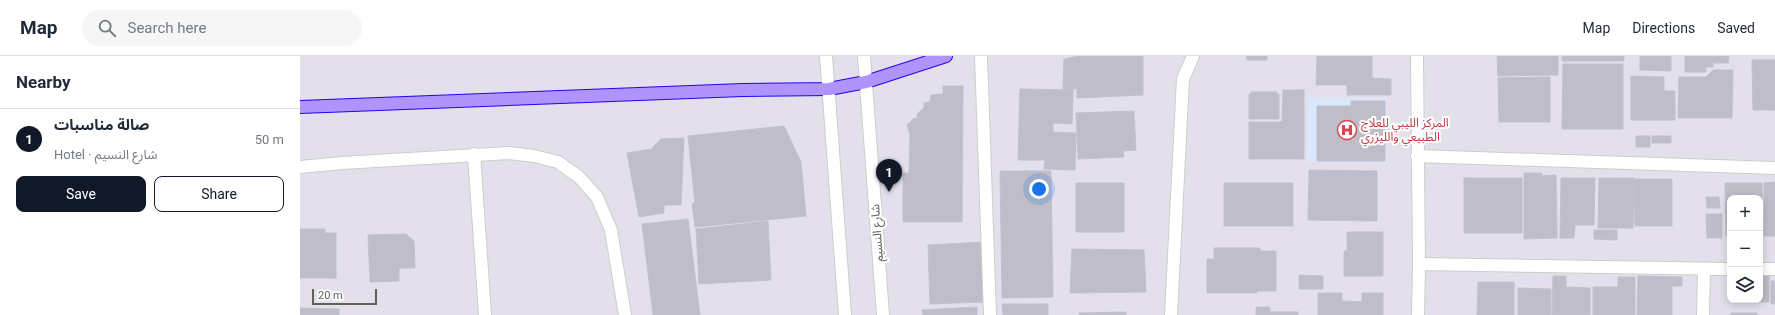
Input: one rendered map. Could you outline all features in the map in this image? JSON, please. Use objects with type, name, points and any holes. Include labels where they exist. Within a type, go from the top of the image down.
[{"type":"highway","points":[[300,107],[743,90],[829,89],[866,82],[946,56]]},
{"type":"street","points":[[826,56],[845,315]]},
{"type":"street","name":"شارع النسيم","points":[[864,56],[883,315]]},
{"type":"street","points":[[981,56],[990,315]]},
{"type":"street","points":[[1171,315],[1183,79],[1194,56]]},
{"type":"street","points":[[1417,56],[1418,315]]},
{"type":"street","points":[[300,167],[474,154],[509,153],[534,156],[558,162],[580,177],[596,197],[611,230],[625,315]]},
{"type":"street","points":[[474,154],[484,315]]},
{"type":"street","points":[[1417,156],[1775,168]]},
{"type":"street","points":[[1419,264],[1704,270],[1727,269]]},
{"type":"street","points":[[1763,269],[1775,269]]},
{"type":"street","points":[[1704,270],[1704,315]]},
{"type":"shaded area","name":"المركز الليبي للعلاج الطبيعي والليزري","points":[[1308,97],[1387,98],[1386,163],[1307,162]]},
{"type":"building","points":[[1079,56],[1143,56],[1143,95],[1077,98],[1077,89],[1063,89],[1064,59]]},
{"type":"building","points":[[1247,56],[1267,56],[1267,60],[1247,60]]},
{"type":"building","points":[[1317,56],[1372,56],[1372,78],[1391,79],[1391,95],[1347,95],[1347,85],[1316,85]]},
{"type":"building","points":[[1497,56],[1558,56],[1558,75],[1498,76]]},
{"type":"building","points":[[1562,56],[1624,56],[1624,61],[1562,61]]},
{"type":"building","points":[[1640,56],[1671,56],[1671,71],[1640,70]]},
{"type":"building","points":[[1685,56],[1729,56],[1728,63],[1713,63],[1713,67],[1706,67],[1706,72],[1685,72]]},
{"type":"building","points":[[1752,60],[1775,60],[1775,110],[1753,110]]},
{"type":"building","points":[[1563,64],[1623,64],[1623,129],[1562,129]]},
{"type":"building","points":[[1713,70],[1733,70],[1732,118],[1678,118],[1679,77],[1706,77]]},
{"type":"building","points":[[1631,76],[1664,77],[1664,91],[1675,91],[1675,120],[1631,120]]},
{"type":"building","points":[[1550,77],[1550,122],[1499,122],[1498,78]]},
{"type":"building","points":[[943,86],[963,86],[962,222],[903,222],[903,173],[909,173],[910,135],[907,125],[914,118],[917,119],[917,114],[924,108],[924,103],[930,102],[931,95],[943,94]]},
{"type":"building","points":[[1020,89],[1073,90],[1072,124],[1053,123],[1053,132],[1076,133],[1075,170],[1044,169],[1045,160],[1018,160]]},
{"type":"building","points":[[1283,90],[1304,90],[1304,159],[1249,159],[1249,122],[1282,122]]},
{"type":"building","points":[[1251,92],[1277,92],[1277,94],[1279,94],[1279,119],[1249,119],[1249,94],[1251,94]]},
{"type":"building","name":"المركز الليبي للعلاج الطبيعي والليزري","points":[[1351,101],[1385,101],[1385,161],[1317,161],[1317,106],[1351,106]]},
{"type":"building","points":[[1134,111],[1136,150],[1123,151],[1124,157],[1078,159],[1076,113]]},
{"type":"building","points":[[784,126],[801,162],[806,216],[695,227],[692,203],[695,203],[688,136]]},
{"type":"building","points":[[1636,136],[1650,136],[1650,147],[1636,147]]},
{"type":"building","points":[[1652,136],[1671,136],[1671,143],[1652,143]]},
{"type":"building","points":[[684,138],[681,205],[664,205],[664,213],[639,217],[627,153],[651,149],[661,139]]},
{"type":"building","points":[[1309,170],[1377,171],[1377,221],[1308,220]]},
{"type":"building","points":[[1000,171],[1051,171],[1053,297],[1002,298]]},
{"type":"building","points":[[1524,173],[1542,173],[1542,176],[1556,175],[1557,238],[1524,239]]},
{"type":"building","points":[[1464,178],[1522,178],[1522,233],[1464,233]]},
{"type":"building","points":[[1561,178],[1595,178],[1594,225],[1575,225],[1574,238],[1560,238]]},
{"type":"building","points":[[1599,178],[1634,178],[1633,228],[1598,228]]},
{"type":"building","points":[[1634,179],[1672,179],[1672,226],[1635,226]]},
{"type":"building","points":[[1775,182],[1775,236],[1764,236],[1764,183]]},
{"type":"building","points":[[1076,183],[1124,183],[1124,232],[1076,232]]},
{"type":"building","points":[[1224,183],[1293,183],[1293,226],[1224,226]]},
{"type":"building","points":[[1725,183],[1762,183],[1762,195],[1727,195],[1726,236]]},
{"type":"building","points":[[1706,197],[1719,197],[1720,208],[1707,208]]},
{"type":"building","points":[[1706,214],[1722,214],[1722,238],[1707,238]]},
{"type":"building","points":[[688,219],[700,315],[653,315],[642,224]]},
{"type":"building","points":[[768,221],[771,280],[699,284],[696,229]]},
{"type":"building","points":[[300,229],[325,229],[325,233],[336,233],[336,278],[300,278]]},
{"type":"building","points":[[1594,230],[1617,230],[1617,240],[1594,239]]},
{"type":"building","points":[[1347,232],[1383,232],[1383,276],[1344,276],[1344,251],[1347,251]]},
{"type":"building","points":[[406,234],[414,241],[415,268],[399,268],[399,281],[370,282],[368,235]]},
{"type":"building","points":[[984,242],[986,302],[930,304],[928,245]]},
{"type":"building","points":[[1214,248],[1260,248],[1260,251],[1276,251],[1276,291],[1257,291],[1257,293],[1207,293],[1207,259],[1214,259]]},
{"type":"building","points":[[1072,249],[1144,250],[1146,292],[1070,293]]},
{"type":"building","points":[[1299,275],[1323,276],[1323,289],[1299,289]]},
{"type":"building","points":[[1763,275],[1769,275],[1769,302],[1763,302]]},
{"type":"building","points":[[1553,276],[1566,276],[1566,287],[1590,288],[1590,315],[1552,315]]},
{"type":"building","points":[[1638,276],[1682,277],[1682,286],[1672,286],[1672,315],[1637,315]]},
{"type":"building","points":[[1618,277],[1635,277],[1635,315],[1593,315],[1593,287],[1618,287]]},
{"type":"building","points":[[1771,281],[1775,281],[1775,304],[1771,304]]},
{"type":"building","points":[[1478,282],[1514,282],[1514,315],[1477,315]]},
{"type":"building","points":[[1518,288],[1551,289],[1551,315],[1518,315]]},
{"type":"building","points":[[1318,293],[1342,293],[1342,301],[1362,302],[1362,293],[1383,293],[1383,315],[1318,315]]},
{"type":"building","points":[[1002,304],[1048,304],[1048,315],[1003,315]]},
{"type":"building","points":[[977,307],[977,315],[923,315],[922,310]]},
{"type":"building","points":[[1256,307],[1270,307],[1270,312],[1298,312],[1298,315],[1256,315]]},
{"type":"building","points":[[300,308],[339,309],[339,315],[300,315]]},
{"type":"building","points":[[1126,312],[1126,315],[1079,315],[1079,313]]},
{"type":"building","points":[[1731,313],[1757,313],[1757,315],[1731,315]]},
{"type":"place","name":"المركز الليبي للعلاج الطبيعي والليزري","points":[[1347,130]]},
{"type":"place","name":"صالة مناسبات","points":[[889,192]]}]
